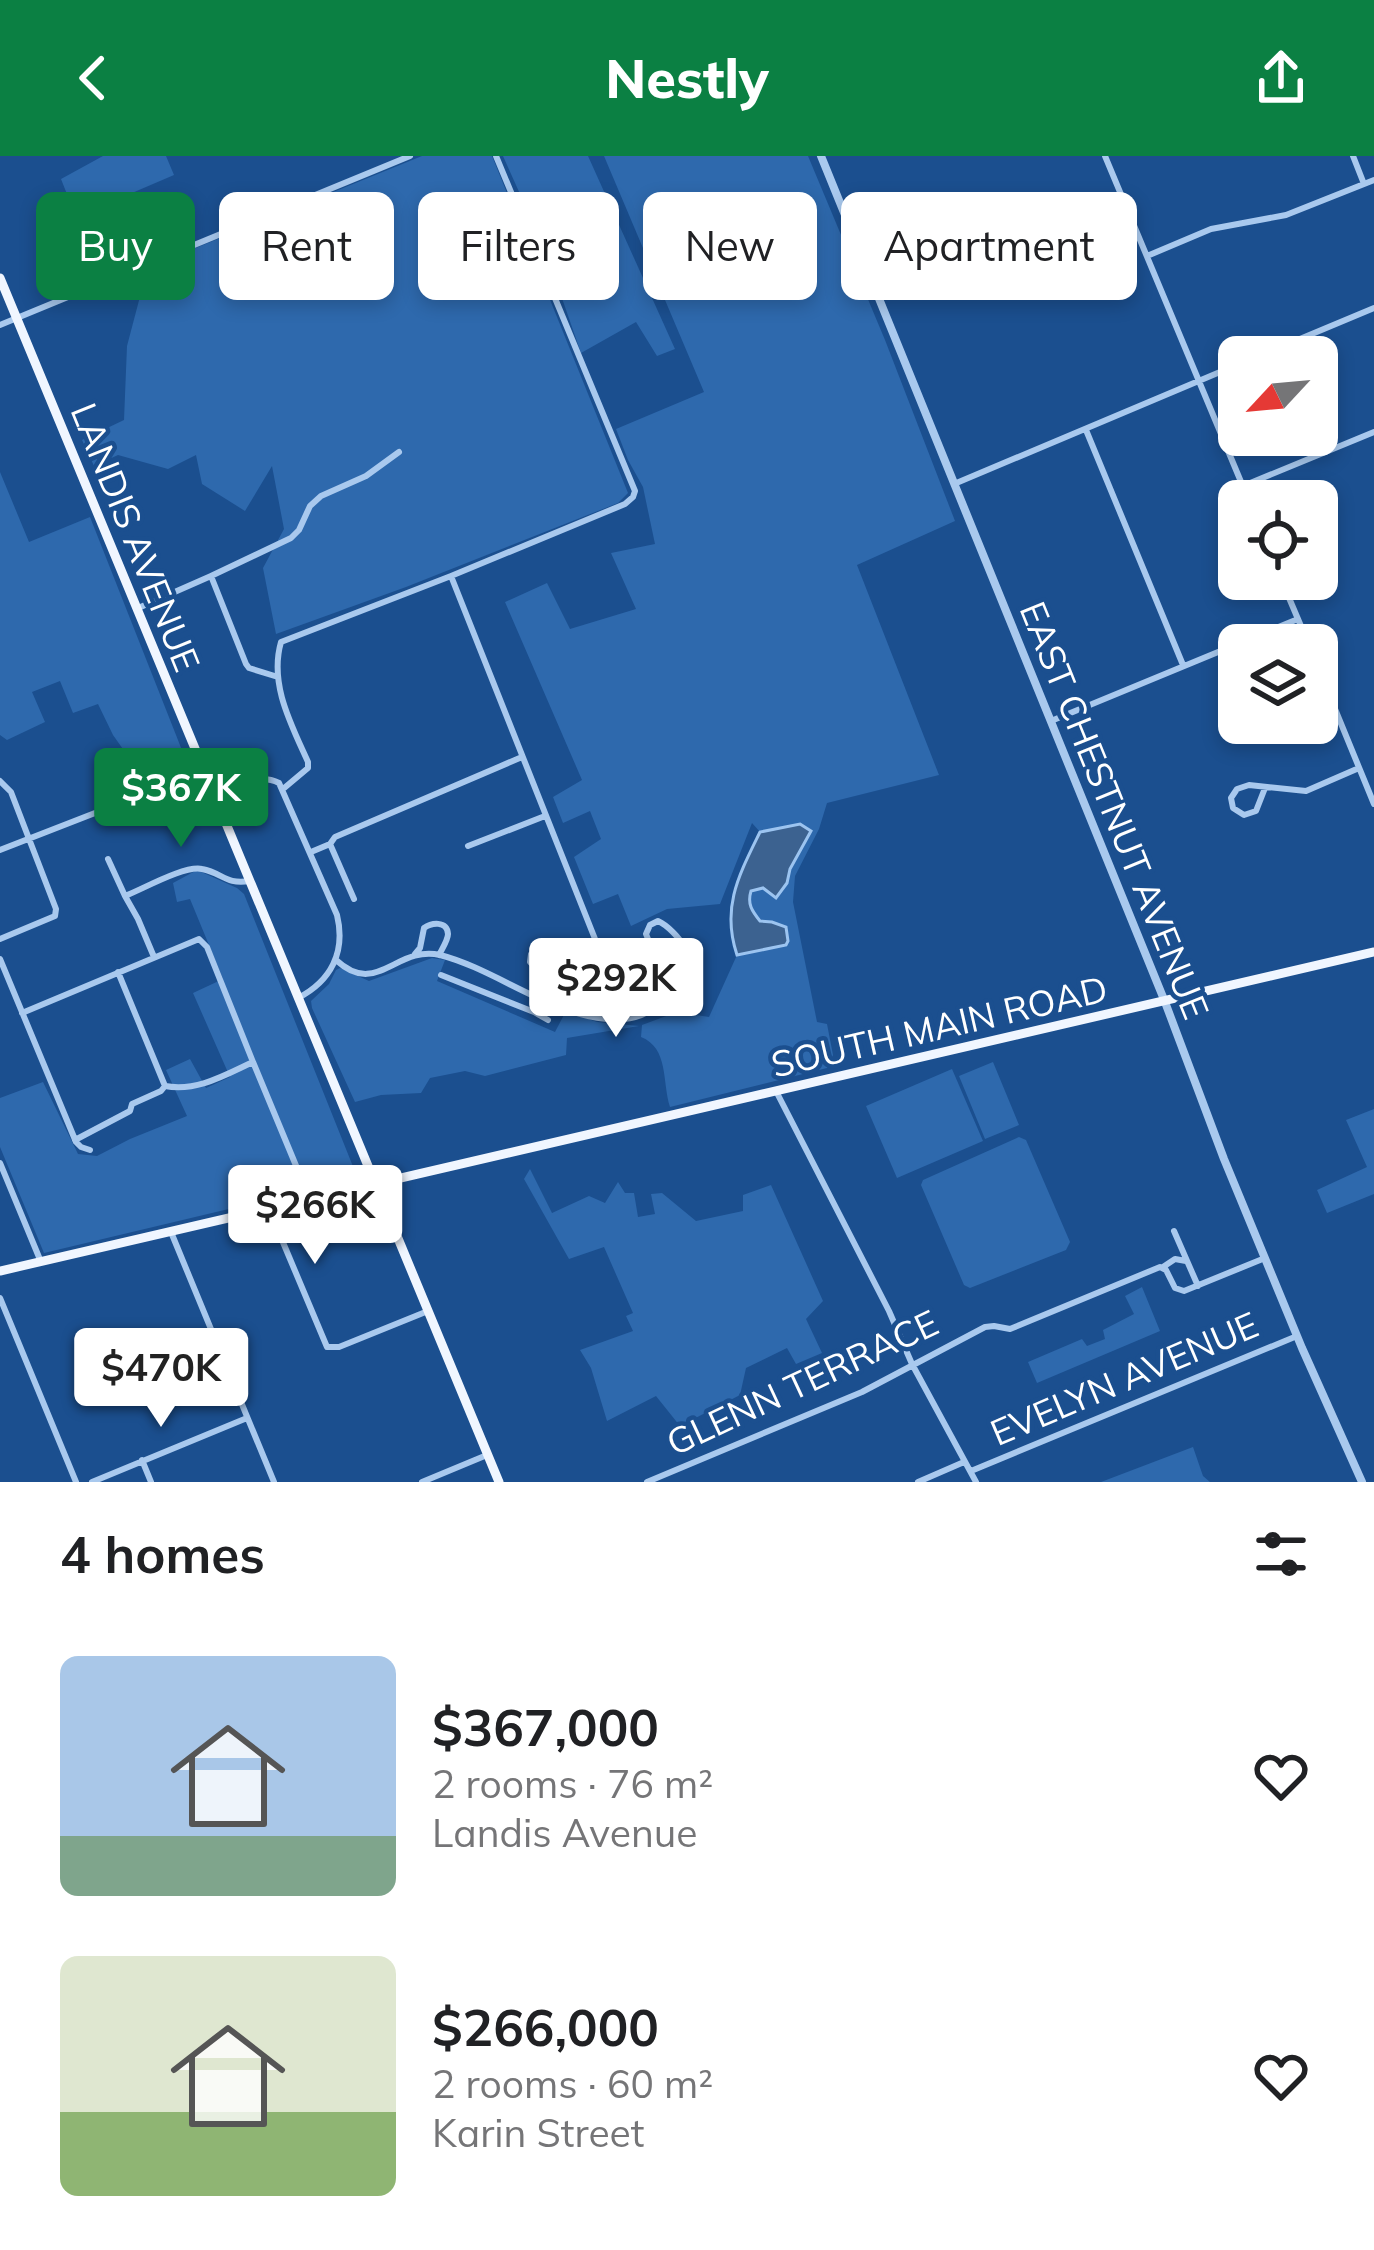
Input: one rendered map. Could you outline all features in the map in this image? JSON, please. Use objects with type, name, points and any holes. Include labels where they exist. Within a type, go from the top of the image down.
[{"type":"main road","name":"LANDIS AVENUE","points":[[0,278],[499,1482]]},
{"type":"main road","name":"SOUTH MAIN ROAD","points":[[0,1271],[1374,952]]},
{"type":"street","points":[[0,326],[410,156]]},
{"type":"street","points":[[283,790],[308,769],[308,762],[283,705],[278,677],[281,642],[451,577],[633,497],[496,156]]},
{"type":"street","name":"EAST CHESTNUT AVENUE","points":[[821,156],[1165,1002],[1224,1160],[1362,1482]]},
{"type":"street","points":[[1106,156],[1240,480]]},
{"type":"street","points":[[1353,156],[1364,184]]},
{"type":"street","points":[[1147,256],[1211,229],[1295,212],[1374,180]]},
{"type":"street","points":[[1307,336],[1374,308]]},
{"type":"street","points":[[954,484],[1218,373]]},
{"type":"street","points":[[1085,429],[1184,665]]},
{"type":"street","points":[[1258,480],[1374,432]]},
{"type":"street","points":[[136,609],[292,538],[321,496],[366,476],[399,452]]},
{"type":"street","points":[[211,576],[246,664],[278,677]]},
{"type":"street","points":[[451,577],[601,958],[601,974],[586,1015]]},
{"type":"street","points":[[1290,600],[1300,624]]},
{"type":"street","points":[[1051,722],[1298,619]]},
{"type":"street","points":[[1338,716],[1374,804]]},
{"type":"street","points":[[199,759],[210,757],[244,777],[279,783],[311,852],[341,931],[337,960],[320,985],[298,998]]},
{"type":"street","points":[[311,852],[335,837],[523,758]]},
{"type":"street","points":[[1265,788],[1256,811],[1244,815],[1233,808],[1231,798],[1237,788],[1249,785],[1306,791],[1359,768]]},
{"type":"street","points":[[0,850],[131,799],[165,803],[187,795],[194,782],[206,777]]},
{"type":"street","points":[[0,781],[11,792],[56,910],[55,916],[0,939]]},
{"type":"street","points":[[469,845],[545,815]]},
{"type":"street","points":[[330,844],[354,899]]},
{"type":"street","points":[[109,859],[154,957]]},
{"type":"street","points":[[125,896],[192,868],[205,869],[233,884],[250,881]]},
{"type":"street","points":[[337,960],[349,972],[365,975],[412,956],[439,955],[586,1015],[634,1018],[662,1002],[684,954],[683,944],[668,926],[658,921],[650,925],[646,934],[653,945],[677,940]]},
{"type":"street","points":[[412,956],[431,923],[447,930],[439,955]]},
{"type":"street","points":[[22,1013],[199,938],[207,947],[310,1200]]},
{"type":"street","points":[[534,1012],[554,962],[550,950],[540,947],[531,954],[530,962],[545,978]]},
{"type":"street","points":[[0,959],[75,1140],[90,1150]]},
{"type":"street","points":[[460,982],[466,966]]},
{"type":"street","points":[[118,972],[165,1086]]},
{"type":"street","points":[[441,975],[548,1020]]},
{"type":"street","points":[[165,1086],[201,1085],[253,1062]]},
{"type":"street","points":[[75,1140],[165,1086]]},
{"type":"street","points":[[776,1090],[976,1482]]},
{"type":"street","points":[[0,1163],[41,1262]]},
{"type":"street","points":[[269,1209],[326,1347],[334,1348],[428,1310]]},
{"type":"street","points":[[171,1232],[274,1482]]},
{"type":"street","points":[[1174,1232],[1198,1286]]},
{"type":"street","name":"GLENN TERRACE","points":[[646,1482],[851,1397],[979,1330],[1018,1326],[1178,1258],[1188,1263]]},
{"type":"street","points":[[1163,1267],[1178,1290],[1184,1291],[1266,1258]]},
{"type":"street","points":[[0,1298],[76,1482]]},
{"type":"street","name":"EVELYN AVENUE","points":[[971,1471],[1297,1336]]},
{"type":"street","points":[[92,1482],[248,1418]]},
{"type":"street","points":[[422,1482],[488,1455]]},
{"type":"street","points":[[142,1460],[151,1482]]},
{"type":"street","name":"EVELYN AVENUE","points":[[917,1482],[965,1462]]},
{"type":"shaded area","points":[[103,156],[166,156],[174,175],[134,192],[66,192],[61,179]]},
{"type":"shaded area","points":[[422,156],[492,156],[507,192],[418,192],[418,300],[550,300],[628,493],[618,503],[276,634],[263,568],[284,529],[272,466],[245,511],[202,484],[196,455],[168,469],[118,455],[94,466],[82,440],[124,420],[127,346],[139,300],[195,300],[195,248],[219,239],[219,300],[394,300],[394,192],[333,192]]},
{"type":"shaded area","points":[[503,156],[588,156],[604,192],[519,192]]},
{"type":"shaded area","points":[[604,156],[808,156],[841,235],[841,300],[868,300],[955,521],[857,565],[939,775],[827,803],[795,876],[793,902],[817,1022],[827,1024],[833,1055],[827,1068],[670,1107],[660,1057],[641,1037],[642,1025],[677,1012],[709,1017],[737,955],[786,945],[772,922],[761,921],[755,914],[751,891],[769,891],[787,883],[811,831],[800,824],[760,832],[752,823],[720,904],[667,909],[631,926],[618,894],[593,904],[574,857],[601,839],[590,811],[563,823],[553,797],[582,780],[505,602],[547,583],[570,629],[636,609],[611,553],[655,544],[643,487],[616,429],[704,392],[665,300],[817,300],[817,192],[643,192],[643,248]]},
{"type":"shaded area","points":[[619,225],[643,278],[643,300],[653,300],[675,349],[657,356],[636,322],[581,353],[563,300],[619,300]]},
{"type":"shaded area","points":[[0,472],[29,542],[90,517],[191,773],[149,786],[113,735],[98,704],[73,713],[60,681],[32,692],[45,722],[7,740],[0,735]]},
{"type":"shaded area","points":[[800,824],[811,831],[787,883],[776,898],[763,888],[751,891],[750,896],[760,921],[786,927],[788,941],[737,955],[732,906],[752,848],[760,832]]},
{"type":"shaded area","points":[[197,870],[244,894],[354,1169],[349,1178],[309,1190],[44,1253],[0,1147],[0,1098],[43,1082],[78,1154],[97,1156],[187,1116],[166,1070],[190,1059],[206,1088],[230,1077],[193,993],[223,979],[190,899],[177,902],[173,883]]},
{"type":"shaded area","points":[[432,958],[445,960],[437,981],[555,1032],[566,1011],[597,1022],[639,1026],[567,1038],[566,1055],[485,1076],[465,1071],[430,1078],[421,1093],[355,1102],[311,1001],[340,968],[369,981]]},
{"type":"shaded area","points":[[993,1062],[1019,1125],[985,1139],[959,1076]]},
{"type":"shaded area","points":[[952,1069],[983,1141],[897,1178],[866,1106]]},
{"type":"shaded area","points":[[1374,1109],[1374,1194],[1327,1213],[1317,1190],[1367,1167],[1346,1120]]},
{"type":"shaded area","points":[[1019,1137],[1026,1140],[1070,1242],[1066,1250],[970,1288],[964,1285],[921,1185],[923,1180]]},
{"type":"shaded area","points":[[530,1169],[552,1213],[589,1196],[605,1203],[618,1182],[625,1193],[634,1193],[638,1217],[655,1214],[651,1194],[662,1193],[696,1221],[743,1211],[743,1195],[771,1185],[823,1301],[806,1319],[822,1353],[796,1364],[787,1348],[746,1368],[740,1395],[680,1426],[656,1396],[607,1421],[591,1368],[580,1350],[633,1331],[626,1316],[633,1313],[604,1247],[569,1259],[524,1179]]},
{"type":"shaded area","points":[[1142,1287],[1160,1331],[1037,1383],[1028,1362],[1082,1339],[1087,1346],[1105,1339],[1103,1330],[1134,1314],[1125,1296]]},
{"type":"shaded area","points":[[1193,1447],[1203,1476],[1210,1482],[1101,1482]]}]
